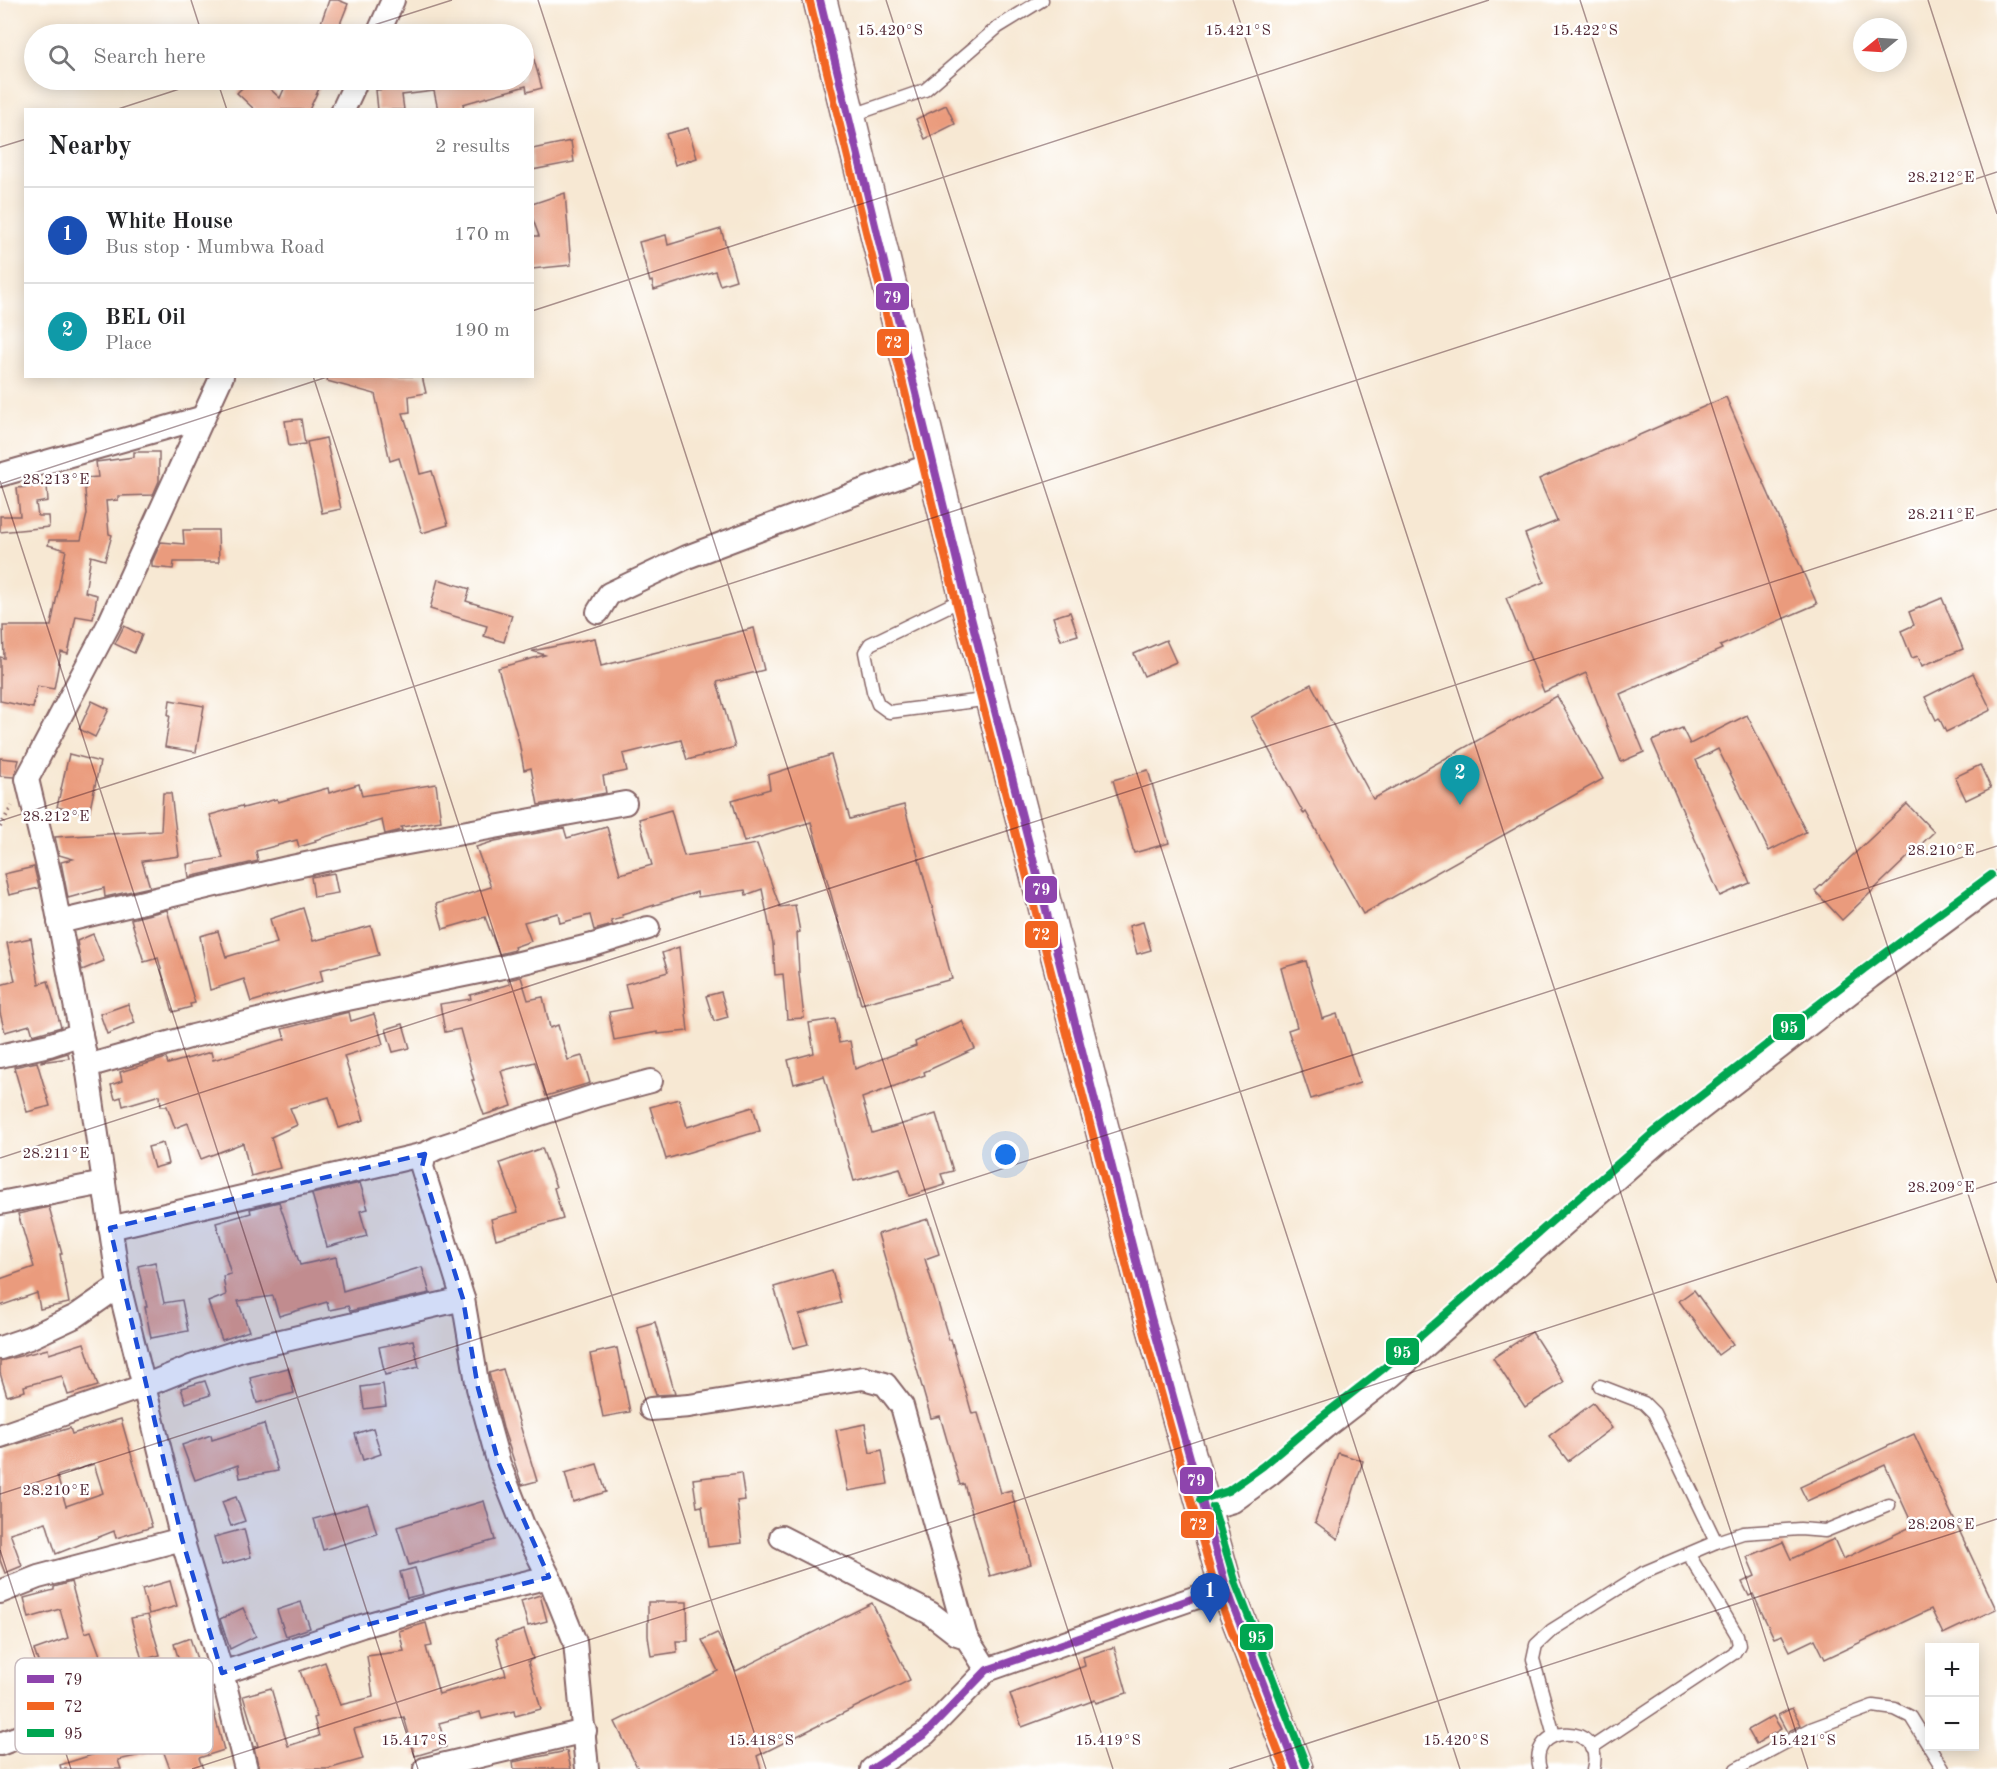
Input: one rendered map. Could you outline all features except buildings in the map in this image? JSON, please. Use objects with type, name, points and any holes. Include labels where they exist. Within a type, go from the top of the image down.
[{"type":"main road","points":[[820,0],[966,598],[1145,1296],[1226,1587],[1296,1769]]},
{"type":"street","points":[[382,24],[393,0]]},
{"type":"street","points":[[344,108],[352,90]]},
{"type":"street","points":[[221,378],[109,624],[27,779],[59,922],[87,1066],[119,1286],[182,1539],[222,1673],[246,1769]]},
{"type":"street","points":[[0,475],[204,417]]},
{"type":"street","points":[[597,612],[609,594],[687,557],[933,464]]},
{"type":"street","points":[[59,922],[287,868],[625,803]]},
{"type":"street","points":[[1203,1510],[1233,1501],[1269,1474],[1391,1376],[1659,1141],[1869,977],[1997,883]]},
{"type":"street","points":[[87,1066],[193,1036],[322,1004],[503,968],[648,928]]},
{"type":"street","points":[[0,1056],[49,1045],[81,1034]]},
{"type":"street","points":[[110,1228],[425,1154],[587,1098],[651,1081]]},
{"type":"street","points":[[425,1154],[422,1167],[463,1299],[478,1388],[499,1464],[523,1525],[549,1577],[575,1642],[587,1769]]},
{"type":"street","points":[[0,1203],[104,1183]]},
{"type":"street","points":[[0,1348],[30,1338],[76,1316],[119,1286]]},
{"type":"street","points":[[0,1436],[242,1350],[463,1299]]},
{"type":"street","points":[[651,1409],[689,1406],[863,1378],[885,1384],[902,1406],[966,1637],[987,1670]]},
{"type":"street","points":[[781,1537],[930,1613],[957,1634],[966,1637]]},
{"type":"street","points":[[0,1592],[39,1577],[182,1539]]},
{"type":"street","points":[[213,1675],[362,1626],[454,1600],[549,1577]]},
{"type":"street","points":[[872,1769],[925,1734],[987,1670],[1226,1587]]},
{"type":"street","points":[[425,1769],[585,1731]]},
{"type":"street","points":[[0,1744],[15,1738]]},
{"type":"lane","points":[[849,116],[925,90],[998,27],[1042,0]]},
{"type":"lane","points":[[966,598],[870,644],[865,652],[873,691],[878,704],[889,712],[992,699]]},
{"type":"lane","points":[[1600,1386],[1644,1403],[1654,1413],[1716,1542]]},
{"type":"lane","points":[[1554,1735],[1533,1659],[1536,1645],[1552,1629],[1643,1574],[1716,1542],[1743,1533],[1800,1529],[1825,1531],[1889,1505]]},
{"type":"lane","points":[[1592,1748],[1734,1653],[1739,1645],[1737,1635],[1689,1555]]},
{"type":"lane","points":[[1736,1769],[1811,1729],[1873,1707],[1895,1709],[1911,1717],[1942,1769]]},
{"type":"lane","points":[[1540,1769],[1539,1756],[1542,1747],[1554,1735],[1563,1733],[1579,1736],[1592,1748],[1593,1769]]},
{"type":"highlighted area","points":[[425,1154],[422,1167],[463,1299],[478,1388],[499,1464],[549,1577],[362,1626],[222,1673],[182,1539],[110,1228]]},
{"type":"transit line","name":"79","points":[[820,0],[966,598],[1145,1296],[1226,1587],[1296,1769]]},
{"type":"transit line","name":"72","points":[[810,2],[956,601],[1135,1299],[1216,1590],[1285,1769]]},
{"type":"transit line","name":"95","points":[[1200,1500],[1228,1491],[1263,1466],[1384,1368],[1653,1133],[1864,969],[1991,875]]},
{"type":"transit line","name":"95","points":[[1213,1507],[1236,1584],[1306,1765]]},
{"type":"transit line","name":"79","points":[[872,1769],[925,1734],[987,1670],[1226,1587]]},
{"type":"place","name":"BEL Oil","points":[[1460,805]]},
{"type":"place","name":"White House","points":[[1210,1623]]}]
